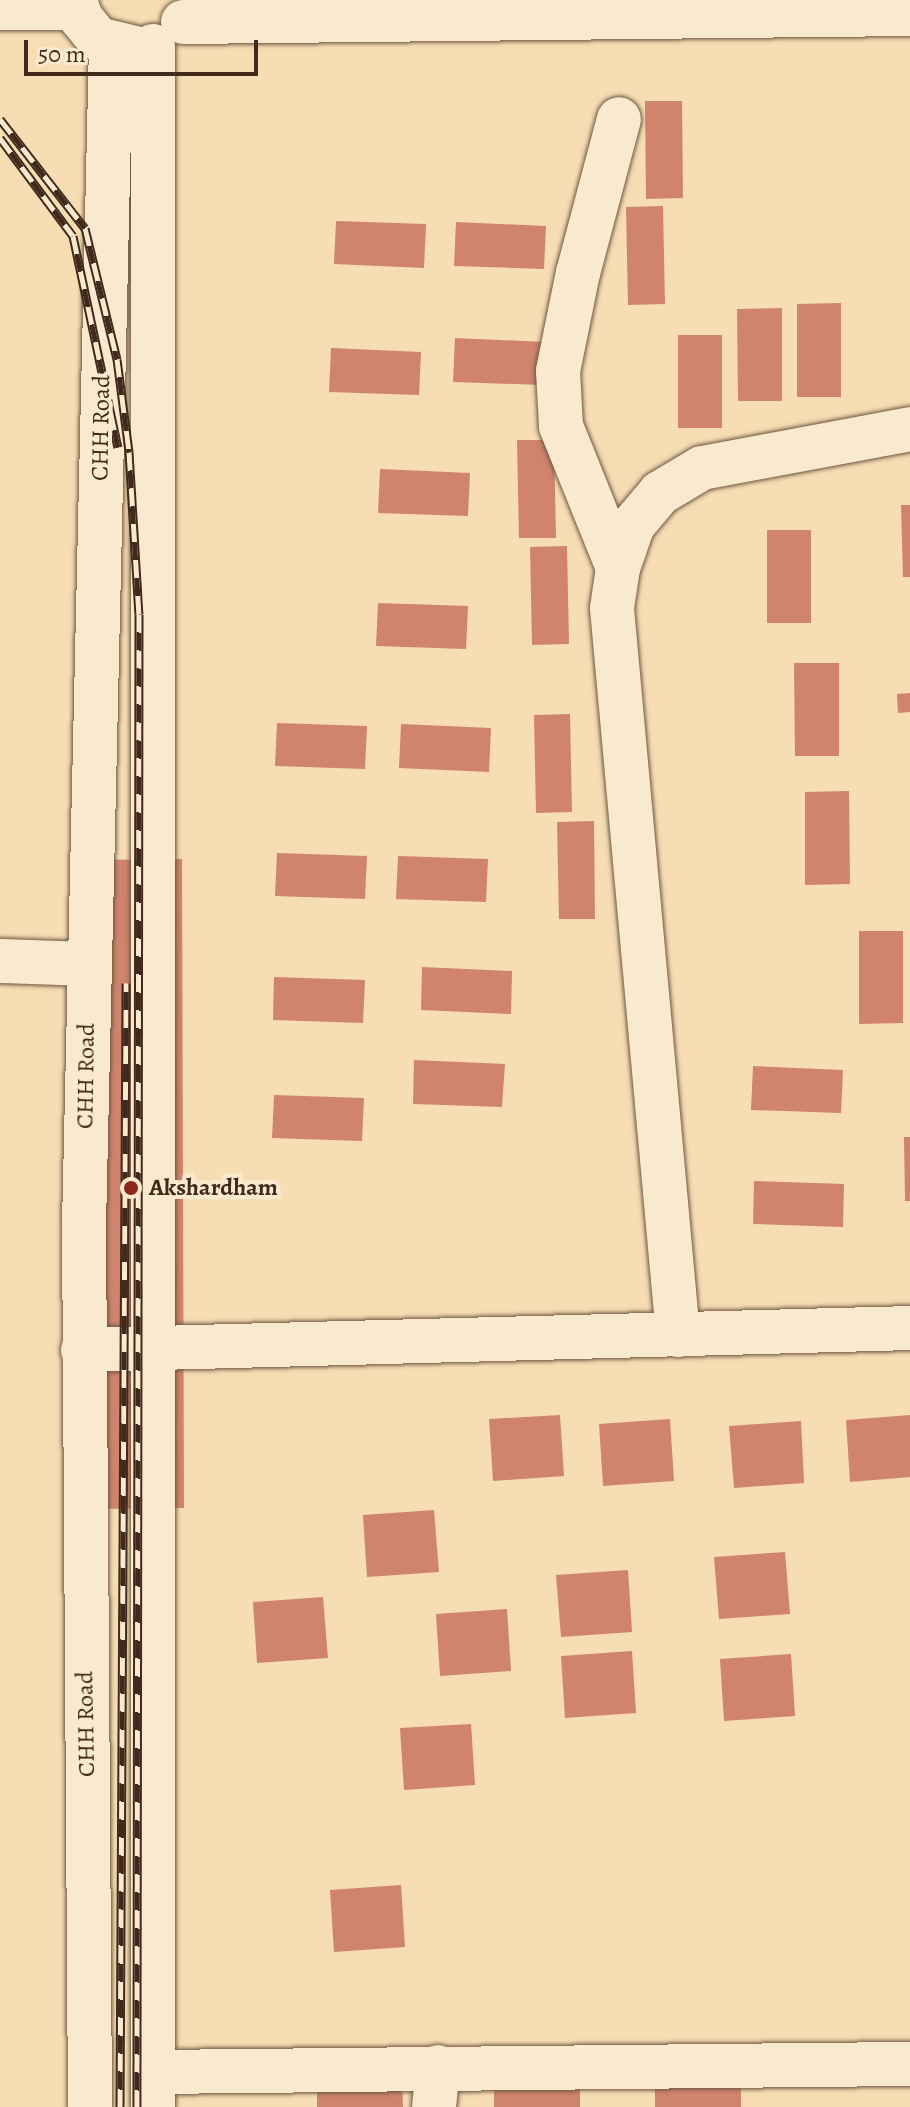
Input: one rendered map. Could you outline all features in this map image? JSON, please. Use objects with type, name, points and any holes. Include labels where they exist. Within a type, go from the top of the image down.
[{"type":"street","points":[[0,8],[76,4],[89,30],[111,46],[132,50],[175,23],[910,14]]},
{"type":"street","name":"CHH Road","points":[[153,2090],[153,1348],[175,23]]},
{"type":"street","name":"CHH Road","points":[[90,2107],[83,1350],[88,964],[111,46]]},
{"type":"street","points":[[618,568],[561,426],[558,371],[619,119]]},
{"type":"street","points":[[678,1335],[612,608],[618,568],[633,525],[660,493],[702,468],[910,429]]},
{"type":"street","points":[[0,961],[88,964]]},
{"type":"street","points":[[83,1350],[910,1328]]},
{"type":"street","points":[[153,2090],[436,2087],[910,2064]]},
{"type":"building","points":[[645,101],[682,101],[683,198],[646,199]]},
{"type":"building","points":[[663,206],[665,304],[628,305],[626,207]]},
{"type":"building","points":[[336,221],[426,224],[424,268],[334,264]]},
{"type":"building","points":[[456,222],[546,226],[544,269],[454,266]]},
{"type":"building","points":[[841,303],[841,397],[797,397],[797,304]]},
{"type":"building","points":[[782,308],[782,401],[738,401],[737,309]]},
{"type":"building","points":[[678,335],[722,335],[722,428],[678,428]]},
{"type":"building","points":[[455,338],[546,342],[543,385],[453,382]]},
{"type":"building","points":[[331,348],[421,352],[419,395],[329,392]]},
{"type":"building","points":[[517,440],[554,440],[556,538],[519,538]]},
{"type":"building","points":[[380,469],[470,473],[468,516],[378,513]]},
{"type":"building","points":[[901,505],[910,505],[910,577],[903,577]]},
{"type":"building","points":[[767,530],[811,530],[811,623],[767,623]]},
{"type":"building","points":[[567,546],[569,644],[532,645],[530,547]]},
{"type":"building","points":[[378,603],[468,606],[466,649],[376,646]]},
{"type":"building","points":[[794,663],[839,663],[839,756],[795,756]]},
{"type":"building","points":[[910,693],[910,712],[898,713],[897,694]]},
{"type":"building","points":[[570,714],[572,812],[536,813],[534,715]]},
{"type":"building","points":[[277,723],[367,726],[365,769],[275,766]]},
{"type":"building","points":[[401,724],[491,728],[489,772],[399,768]]},
{"type":"building","points":[[849,791],[850,884],[805,885],[805,792]]},
{"type":"building","points":[[594,821],[595,919],[559,919],[557,822]]},
{"type":"building","points":[[277,853],[367,856],[365,899],[275,896]]},
{"type":"building","points":[[398,856],[488,859],[486,902],[396,899]]},
{"type":"building","points":[[182,859],[184,1508],[87,1509],[85,860]]},
{"type":"building","points":[[859,931],[903,931],[903,1023],[859,1024]]},
{"type":"building","points":[[422,967],[512,971],[511,1014],[421,1010]]},
{"type":"building","points":[[274,977],[365,980],[363,1023],[273,1020]]},
{"type":"building","points":[[414,1060],[505,1064],[502,1107],[413,1104]]},
{"type":"building","points":[[753,1066],[843,1070],[841,1113],[751,1110]]},
{"type":"building","points":[[274,1095],[364,1098],[362,1141],[272,1138]]},
{"type":"building","points":[[904,1137],[910,1137],[910,1201],[905,1201]]},
{"type":"building","points":[[754,1181],[844,1184],[843,1227],[753,1224]]},
{"type":"building","points":[[560,1415],[564,1476],[493,1481],[489,1419]]},
{"type":"building","points":[[910,1415],[910,1477],[850,1482],[846,1420]]},
{"type":"building","points":[[670,1419],[674,1481],[603,1486],[599,1424]]},
{"type":"building","points":[[801,1421],[804,1483],[734,1488],[729,1426]]},
{"type":"building","points":[[434,1510],[439,1572],[367,1577],[363,1515]]},
{"type":"building","points":[[785,1552],[790,1614],[719,1619],[714,1557]]},
{"type":"building","points":[[628,1570],[632,1632],[561,1637],[556,1575]]},
{"type":"building","points":[[323,1597],[328,1658],[257,1663],[253,1602]]},
{"type":"building","points":[[507,1609],[511,1671],[440,1676],[436,1614]]},
{"type":"building","points":[[632,1651],[636,1713],[565,1718],[561,1656]]},
{"type":"building","points":[[791,1654],[795,1716],[724,1721],[720,1659]]},
{"type":"building","points":[[471,1724],[475,1785],[404,1790],[400,1728]]},
{"type":"building","points":[[401,1885],[405,1947],[334,1952],[330,1890]]},
{"type":"building","points":[[741,2070],[741,2107],[655,2107],[655,2071]]},
{"type":"building","points":[[402,2079],[403,2107],[317,2107],[317,2080]]},
{"type":"building","points":[[580,2083],[580,2107],[494,2107],[494,2084]]},
{"type":"railway","points":[[0,119],[85,228],[117,359],[129,452],[139,614],[137,2107]]},
{"type":"railway","points":[[0,138],[73,236],[118,447]]},
{"type":"railway","points":[[120,2107],[126,983]]},
{"type":"place","name":"Akshardham","points":[[131,1188]]}]
